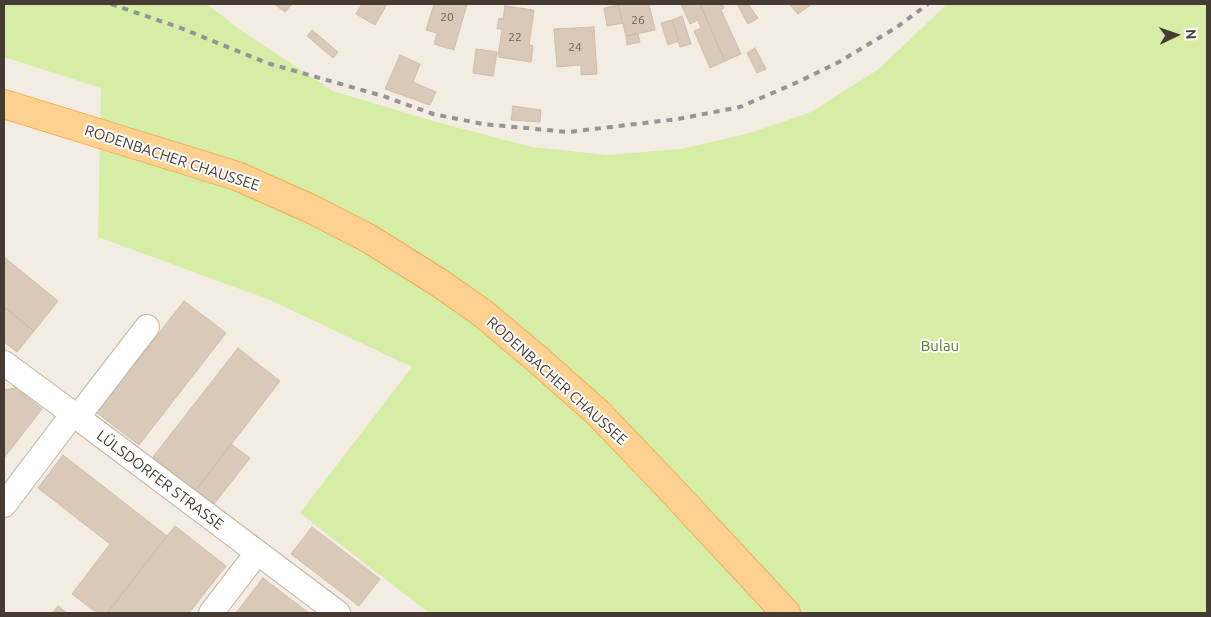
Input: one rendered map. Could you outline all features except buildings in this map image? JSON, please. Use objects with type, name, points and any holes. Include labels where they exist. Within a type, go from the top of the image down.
[{"type":"main road","name":"RODENBACHER CHAUSSEE","points":[[4,104],[237,176],[310,208],[368,238],[438,282],[488,318],[598,413],[665,482],[786,613]]},
{"type":"lane","points":[[4,505],[147,327]]},
{"type":"lane","name":"LÜLSDORFER STRASSE","points":[[4,363],[338,613]]},
{"type":"lane","points":[[211,613],[257,553]]},
{"type":"green space","name":"Bulau","points":[[4,4],[207,4],[243,32],[333,91],[433,121],[532,147],[608,155],[681,149],[750,133],[811,112],[879,69],[947,4],[1207,4],[1207,613],[429,613],[300,513],[412,367],[270,300],[98,237],[101,88],[4,57]]},
{"type":"railway","points":[[111,4],[178,27],[267,63],[383,96],[433,114],[483,124],[568,132],[678,119],[740,107],[839,62],[897,27],[928,4]]}]
